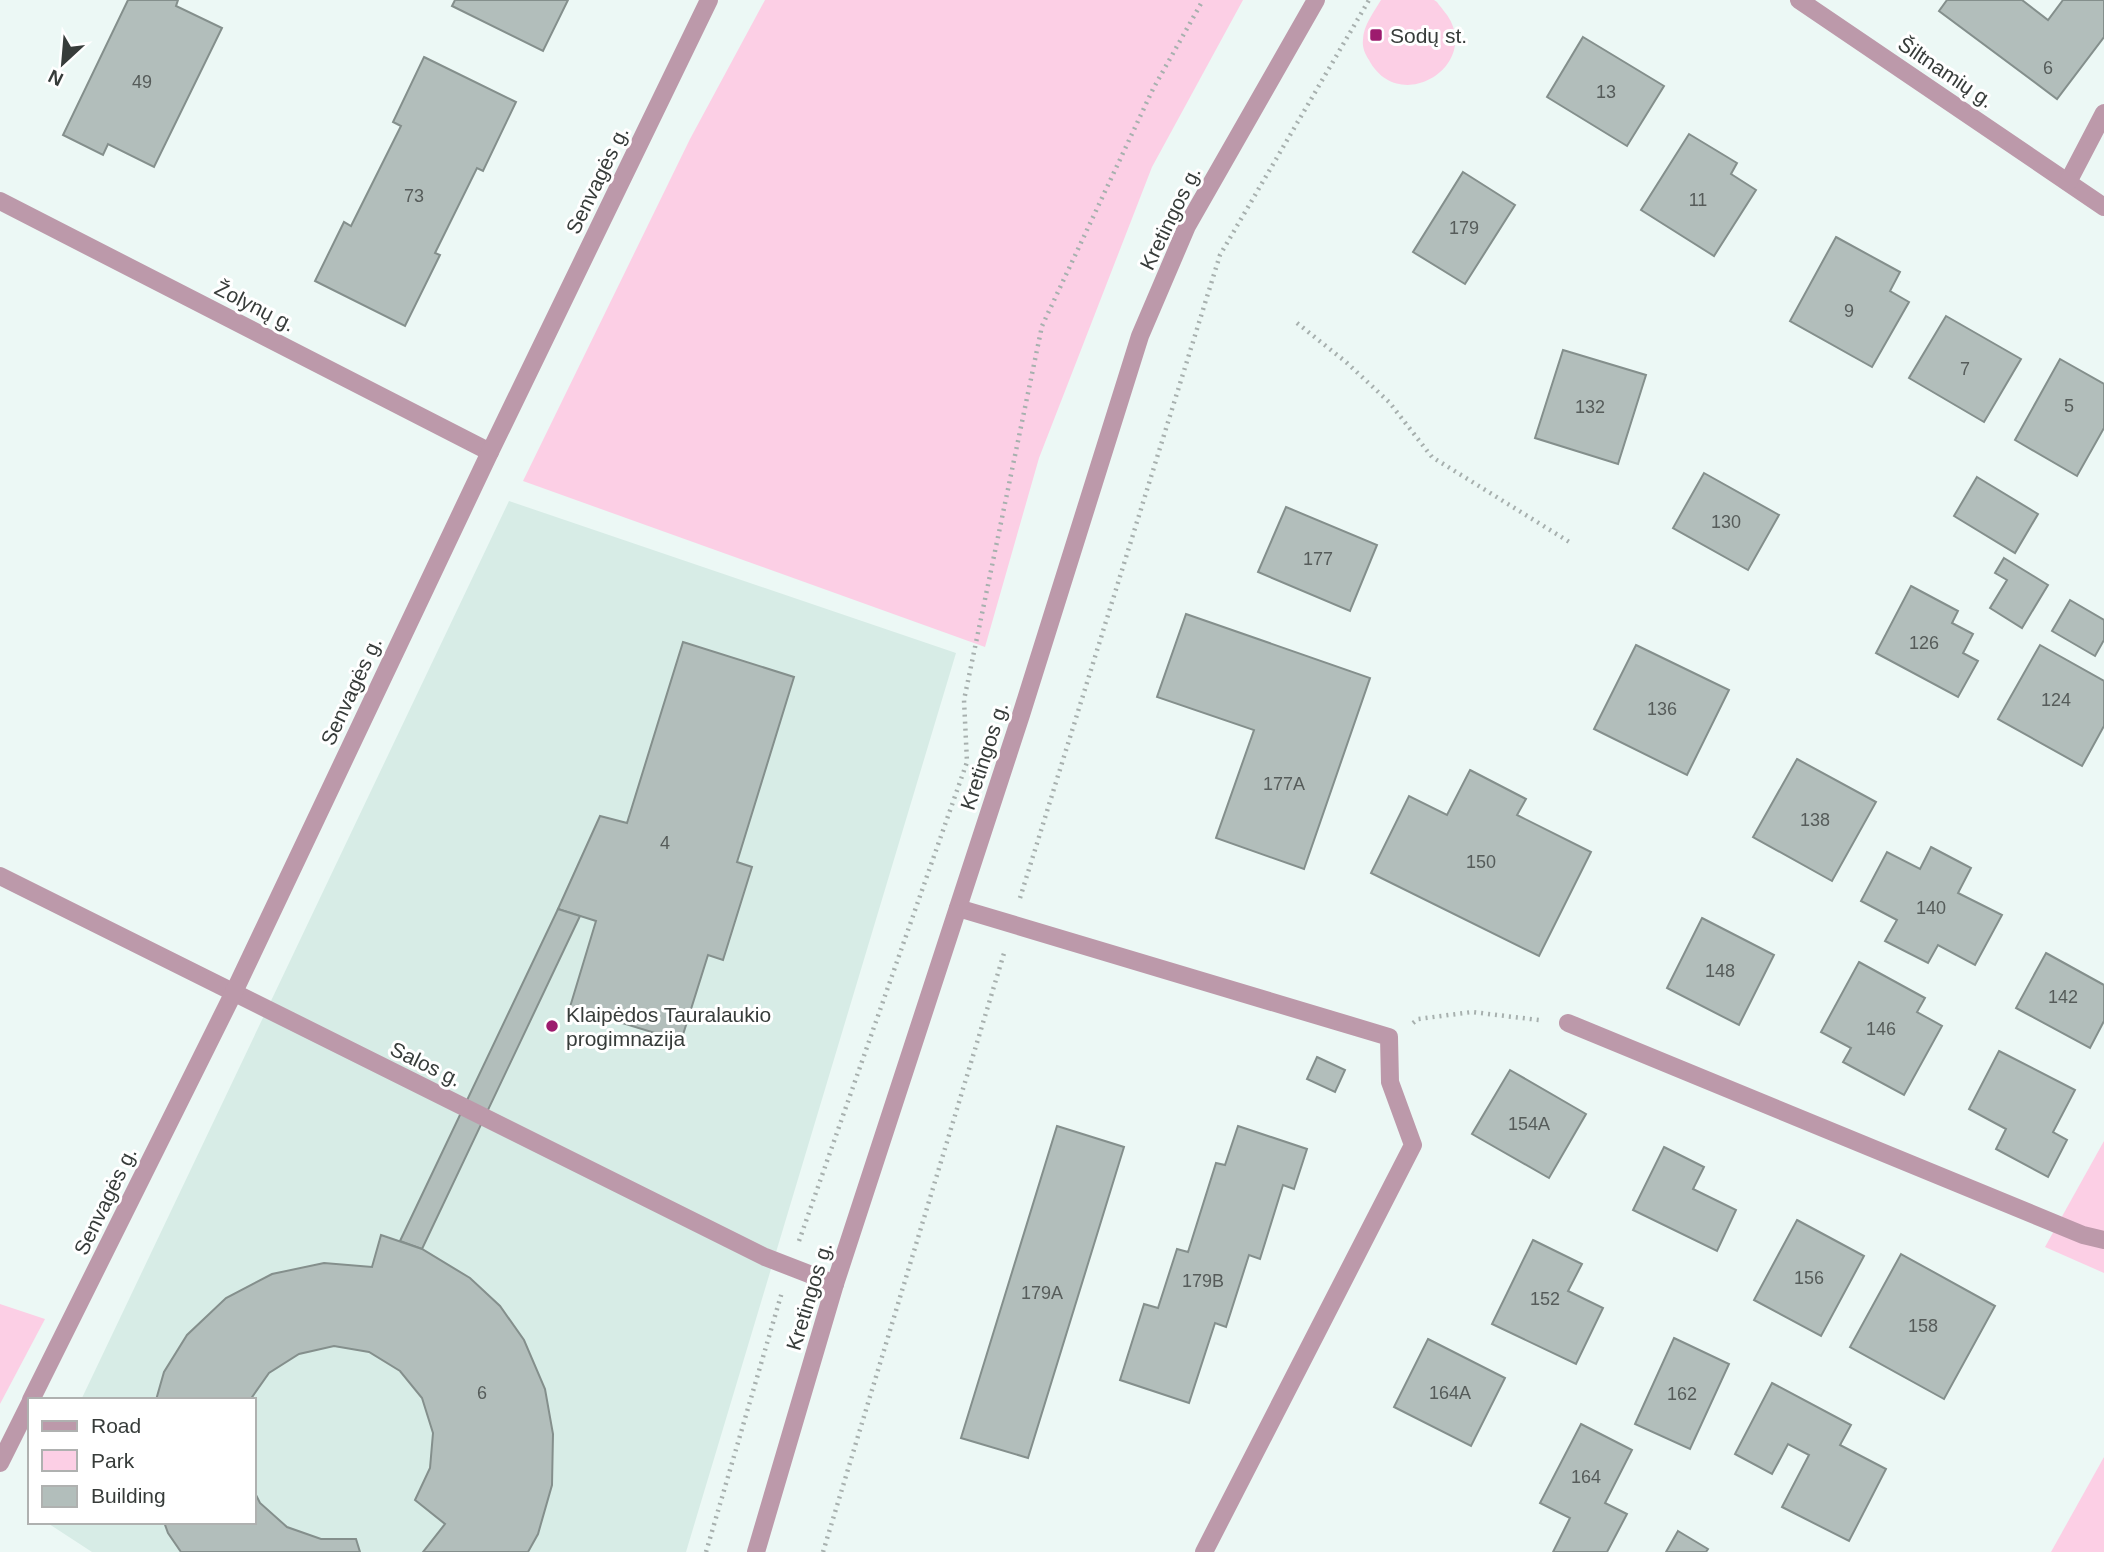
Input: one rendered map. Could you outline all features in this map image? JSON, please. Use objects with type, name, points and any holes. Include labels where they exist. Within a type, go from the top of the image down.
[{"type":"street","name":"Senvagės g.","points":[[32,1398],[233,994],[490,452],[709,0]]},
{"type":"street","name":"Kretingos g.","points":[[755,1552],[835,1284],[1021,715],[1140,336],[1187,226],[1316,0]]},
{"type":"street","name":"Šiltnamių g.","points":[[1799,0],[2104,207]]},
{"type":"street","points":[[2068,182],[2104,113]]},
{"type":"street","name":"Žolynų g.","points":[[0,201],[490,452]]},
{"type":"street","name":"Salos g.","points":[[0,877],[765,1257],[835,1284]]},
{"type":"street","points":[[958,908],[1389,1037],[1390,1082],[1413,1144],[1204,1552]]},
{"type":"street","points":[[1568,1023],[2083,1235],[2104,1240]]},
{"type":"street","name":"Senvagės g.","points":[[0,1463],[28,1407]]},
{"type":"path","points":[[706,1552],[790,1267],[968,762],[964,700],[1042,327],[1153,89],[1203,0]]},
{"type":"path","points":[[823,1552],[1012,924],[1220,256],[1368,0]]},
{"type":"path","points":[[1297,323],[1346,362],[1388,402],[1432,457],[1571,543]]},
{"type":"path","points":[[1389,1037],[1418,1020],[1472,1012],[1568,1023]]},
{"type":"shaded area","name":"Klaipėdos Tauralaukio progimnazija","points":[[509,501],[956,653],[686,1552],[92,1552],[49,1524],[256,1524],[256,1398],[82,1398]]},
{"type":"green space","points":[[765,0],[1243,0],[1152,167],[1039,458],[985,647],[523,481],[690,139]]},
{"type":"green space","points":[[1381,0],[1437,2],[1451,21],[1455,42],[1451,57],[1442,70],[1428,80],[1413,85],[1397,83],[1381,76],[1364,50],[1363,35]]},
{"type":"green space","points":[[2104,1141],[2104,1273],[2045,1247]]},
{"type":"green space","points":[[0,1304],[45,1319],[0,1404]]},
{"type":"green space","points":[[2104,1457],[2104,1552],[2051,1552]]},
{"type":"building","points":[[128,0],[178,0],[176,6],[222,28],[154,167],[108,144],[103,155],[63,135]]},
{"type":"building","points":[[455,0],[568,0],[543,51],[452,6]]},
{"type":"building","points":[[1947,0],[2022,0],[2048,20],[2063,0],[2104,0],[2104,37],[2057,99],[1939,11]]},
{"type":"building","points":[[1583,37],[1664,86],[1627,146],[1547,97]]},
{"type":"building","points":[[424,57],[516,102],[483,171],[477,168],[435,253],[440,255],[405,326],[315,281],[344,222],[351,226],[401,126],[393,122]]},
{"type":"building","points":[[1689,134],[1737,163],[1731,174],[1756,190],[1714,256],[1641,210]]},
{"type":"building","points":[[1463,172],[1515,205],[1465,284],[1413,252]]},
{"type":"building","points":[[1836,237],[1900,272],[1890,291],[1909,302],[1872,367],[1790,321]]},
{"type":"building","points":[[1946,316],[2021,359],[1984,422],[1909,378]]},
{"type":"building","points":[[1563,350],[1646,375],[1618,464],[1535,438]]},
{"type":"building","points":[[2060,359],[2104,384],[2104,428],[2077,476],[2015,440]]},
{"type":"building","points":[[1704,473],[1779,515],[1748,570],[1673,528]]},
{"type":"building","points":[[1977,477],[2038,514],[2015,553],[1954,516]]},
{"type":"building","points":[[1286,507],[1377,545],[1350,611],[1258,572]]},
{"type":"building","points":[[2004,558],[2048,585],[2022,628],[1990,608],[2007,580],[1995,573]]},
{"type":"building","points":[[1911,586],[1958,611],[1952,623],[1973,634],[1963,653],[1978,661],[1958,697],[1876,653]]},
{"type":"building","points":[[2070,600],[2104,620],[2104,640],[2095,656],[2052,631]]},
{"type":"building","points":[[1186,614],[1370,678],[1304,869],[1216,838],[1254,730],[1157,697]]},
{"type":"building","points":[[683,642],[794,677],[737,862],[752,867],[723,960],[708,955],[681,1041],[570,1007],[596,921],[558,909],[600,816],[627,823]]},
{"type":"building","points":[[1636,645],[1729,690],[1687,775],[1594,729]]},
{"type":"building","points":[[2040,645],[2104,681],[2104,726],[2082,766],[1998,719]]},
{"type":"building","points":[[1797,759],[1876,802],[1832,881],[1753,837]]},
{"type":"building","points":[[1470,770],[1526,799],[1517,815],[1591,852],[1539,956],[1371,873],[1409,796],[1447,815]]},
{"type":"building","points":[[1931,847],[1971,868],[1958,893],[2002,915],[1975,965],[1938,945],[1928,963],[1885,941],[1897,920],[1861,901],[1887,852],[1920,869]]},
{"type":"building","points":[[558,909],[580,916],[422,1249],[400,1241]]},
{"type":"building","points":[[1702,918],[1774,955],[1739,1025],[1667,988]]},
{"type":"building","points":[[2046,953],[2104,985],[2104,1021],[2090,1048],[2016,1008]]},
{"type":"building","points":[[1859,962],[1925,998],[1917,1012],[1942,1026],[1904,1095],[1843,1062],[1851,1048],[1821,1032]]},
{"type":"building","points":[[1999,1051],[2075,1090],[2053,1132],[2067,1140],[2048,1177],[1996,1149],[2006,1129],[1969,1109]]},
{"type":"building","points":[[1317,1057],[1345,1070],[1335,1092],[1307,1079]]},
{"type":"building","points":[[1510,1070],[1586,1114],[1549,1178],[1472,1134]]},
{"type":"building","points":[[1057,1126],[1124,1147],[1028,1458],[961,1438]]},
{"type":"building","points":[[1238,1126],[1307,1149],[1294,1189],[1283,1185],[1260,1259],[1249,1255],[1226,1327],[1215,1323],[1189,1403],[1120,1380],[1144,1304],[1158,1308],[1177,1249],[1188,1252],[1216,1163],[1225,1165]]},
{"type":"building","points":[[1664,1147],[1704,1167],[1693,1189],[1736,1210],[1717,1251],[1633,1210]]},
{"type":"building","points":[[1797,1220],[1864,1256],[1821,1336],[1754,1300]]},
{"type":"building","points":[[381,1235],[422,1249],[470,1278],[500,1306],[524,1340],[545,1389],[553,1434],[552,1485],[538,1534],[528,1552],[423,1552],[445,1524],[415,1500],[430,1468],[433,1433],[422,1398],[400,1371],[369,1352],[334,1346],[299,1354],[269,1373],[251,1398],[157,1398],[164,1372],[187,1335],[226,1298],[272,1274],[324,1263],[372,1267]]},
{"type":"building","points":[[1533,1240],[1582,1264],[1568,1291],[1603,1308],[1576,1364],[1492,1324]]},
{"type":"building","points":[[1901,1254],[1995,1306],[1944,1399],[1850,1347]]},
{"type":"building","points":[[1674,1338],[1729,1364],[1690,1449],[1635,1424]]},
{"type":"building","points":[[1428,1339],[1505,1378],[1471,1446],[1394,1407]]},
{"type":"building","points":[[1772,1383],[1851,1425],[1840,1445],[1886,1469],[1849,1541],[1782,1507],[1809,1455],[1788,1444],[1772,1474],[1735,1454]]},
{"type":"building","points":[[1581,1424],[1632,1450],[1605,1503],[1627,1514],[1607,1552],[1553,1552],[1570,1518],[1540,1503]]},
{"type":"building","points":[[256,1495],[260,1503],[287,1527],[321,1539],[356,1539],[360,1552],[181,1552],[165,1524],[256,1524]]},
{"type":"building","points":[[1678,1531],[1708,1549],[1706,1552],[1666,1552]]},
{"type":"place","name":"Sodų st.","points":[[1376,35]]},
{"type":"place","name":"Klaipėdos Tauralaukio progimnazija","points":[[552,1026]]}]
